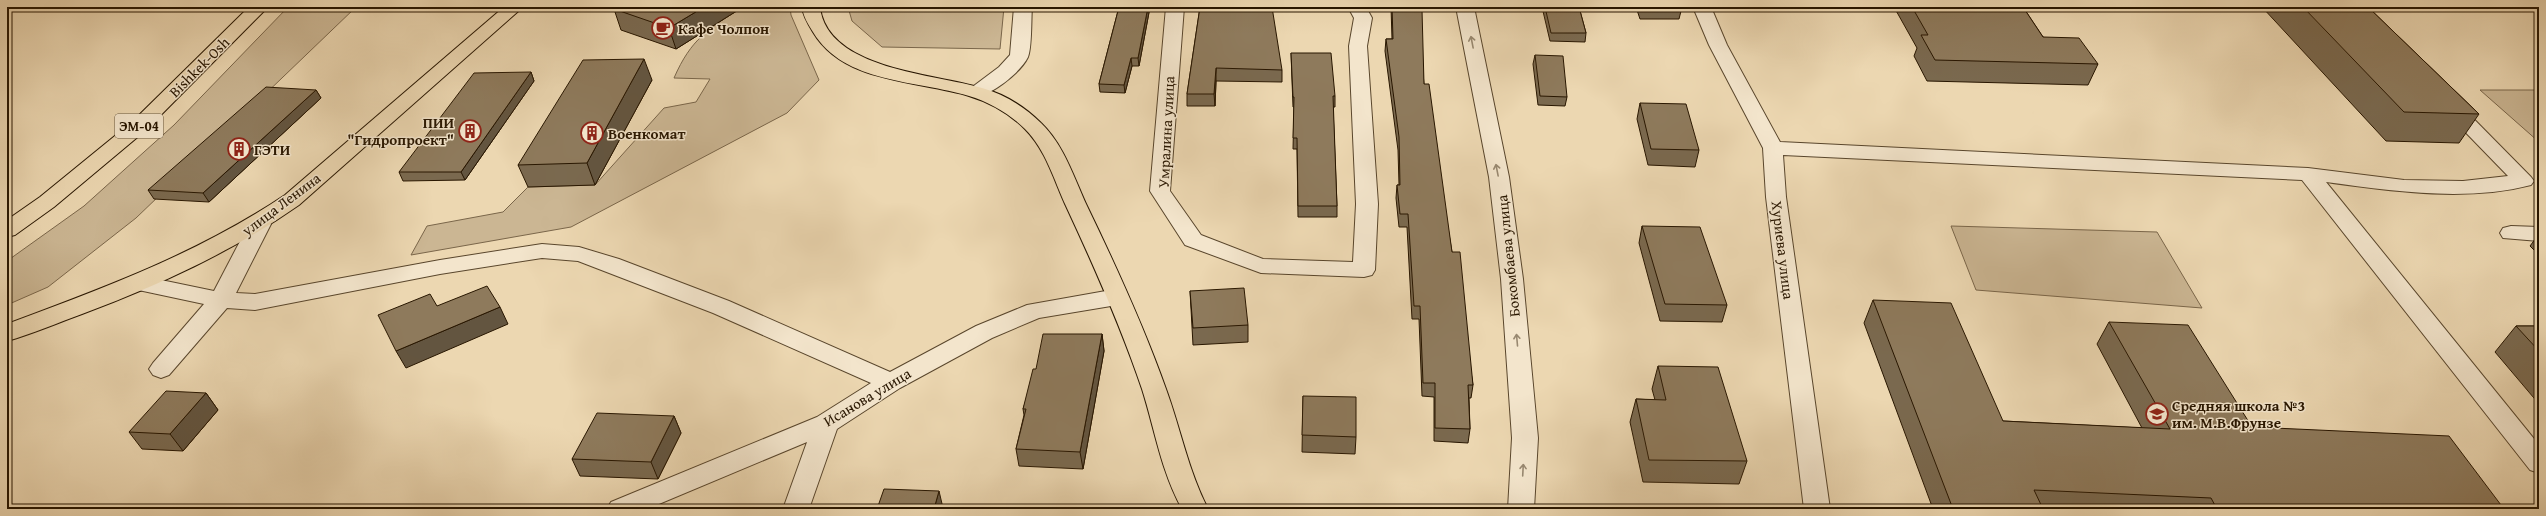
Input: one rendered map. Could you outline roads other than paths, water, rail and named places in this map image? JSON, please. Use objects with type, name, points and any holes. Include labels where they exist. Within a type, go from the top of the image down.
[{"type":"main road","name":"Bishkek-Osh","points":[[7,230],[47,202],[139,126],[259,7]]},
{"type":"main road","name":"улица Ленина","points":[[7,333],[137,283],[215,249],[260,224],[292,200],[514,7]]},
{"type":"main road","points":[[811,7],[820,34],[837,51],[859,63],[978,92],[1006,105],[1031,124],[1048,145],[1118,297],[1154,390],[1181,488],[1195,509]]},
{"type":"street","points":[[978,92],[1006,71],[1019,56],[1023,7]]},
{"type":"street","name":"Умралина улица","points":[[1175,7],[1160,191],[1193,240],[1261,266],[1364,270],[1367,204],[1358,46],[1363,18],[1357,7]]},
{"type":"street","name":"Бокомбаева улица","points":[[1464,7],[1498,177],[1512,279],[1525,438],[1521,509]]},
{"type":"street","name":"Хуриева улица","points":[[1702,7],[1718,45],[1773,148],[1776,197],[1817,509]]},
{"type":"street","points":[[1773,148],[2308,174],[2404,186],[2463,187],[2524,181],[2436,91]]},
{"type":"street","points":[[2308,174],[2539,463]]},
{"type":"street","points":[[161,369],[221,300],[260,224]]},
{"type":"street","points":[[2511,233],[2539,234]]},
{"type":"street","points":[[137,283],[221,300],[255,302],[440,267],[542,251],[579,254],[611,264],[721,307],[891,382]]},
{"type":"street","name":"Исанова улица","points":[[620,509],[826,424],[891,382],[984,332],[1035,312],[1118,297]]},
{"type":"street","points":[[796,509],[826,424]]},
{"type":"place","name":"Кафе Чолпон","points":[[663,28]]},
{"type":"place","name":"ПИИ \"Гидропроект\"","points":[[470,131]]},
{"type":"place","name":"Военкомат","points":[[592,133]]},
{"type":"place","name":"ГЭТИ","points":[[239,149]]},
{"type":"place","name":"Средняя школа №3 им. М.В.Фрунзе","points":[[2157,414]]}]
